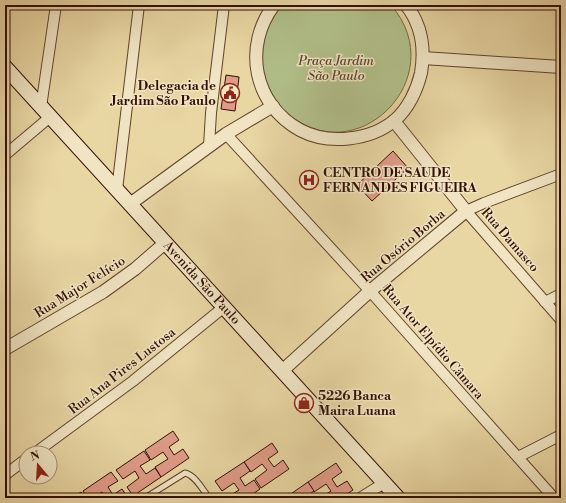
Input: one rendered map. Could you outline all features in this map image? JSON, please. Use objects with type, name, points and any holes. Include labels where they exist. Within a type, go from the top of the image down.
[{"type":"main road","name":"Avenida São Paulo","points":[[5,67],[398,498]]},
{"type":"street","points":[[5,155],[46,112],[56,5]]},
{"type":"street","points":[[117,190],[139,5]]},
{"type":"street","points":[[209,146],[211,113],[224,5]]},
{"type":"street","points":[[274,5],[264,18],[256,45],[256,64],[260,83],[273,106],[300,130],[324,138],[349,139],[373,132],[394,121],[404,110],[418,84],[424,58],[422,38],[412,13],[406,5]]},
{"type":"street","points":[[424,58],[561,67]]},
{"type":"street","points":[[130,204],[226,134],[273,106]]},
{"type":"street","name":"Rua Damasco","points":[[394,121],[466,211],[561,320]]},
{"type":"street","name":"Rua Ator Elpídio Câmara","points":[[226,134],[370,291],[554,498]]},
{"type":"street","name":"Rua Osório Borba","points":[[282,371],[370,291],[466,211],[561,174]]},
{"type":"street","name":"Rua Major Felício","points":[[5,349],[103,292],[135,269],[165,243]]},
{"type":"street","points":[[545,302],[561,294]]},
{"type":"street","name":"Rua Ana Pires Lustosa","points":[[46,445],[133,381],[224,307]]},
{"type":"street","points":[[518,457],[561,435]]},
{"type":"street","points":[[5,474],[18,465]]},
{"type":"street","points":[[360,498],[384,483]]},
{"type":"lane","points":[[145,498],[185,472],[194,478],[209,498]]},
{"type":"green space","name":"Praça Jardim São Paulo","points":[[281,5],[391,5],[407,33],[411,62],[403,88],[388,110],[365,125],[340,132],[312,128],[285,111],[274,99],[266,84],[262,64],[264,37],[275,12]]},
{"type":"building","name":"Delegacia de Jardim São Paulo","points":[[226,75],[239,77],[235,111],[221,109]]},
{"type":"building","points":[[393,151],[408,168],[372,201],[357,185]]},
{"type":"building","points":[[173,431],[179,440],[169,447],[174,455],[183,449],[189,458],[161,477],[155,467],[168,459],[163,452],[151,460],[145,450]]},
{"type":"building","points":[[272,443],[278,452],[268,459],[274,467],[283,460],[289,469],[261,488],[255,479],[267,470],[262,464],[251,472],[244,462]]},
{"type":"building","points":[[144,451],[150,460],[140,466],[146,474],[155,468],[161,477],[133,496],[127,487],[139,478],[135,471],[123,479],[116,470]]},
{"type":"building","points":[[244,462],[250,471],[240,478],[245,486],[254,480],[260,489],[247,498],[226,498],[239,490],[234,483],[222,491],[215,481]]},
{"type":"building","points":[[336,463],[342,472],[332,479],[337,487],[347,481],[353,490],[341,498],[320,498],[331,491],[326,484],[314,492],[308,482]]},
{"type":"building","points":[[111,472],[118,481],[108,487],[113,495],[122,489],[128,498],[105,498],[102,492],[93,498],[88,498],[83,491]]},
{"type":"building","points":[[308,482],[314,491],[304,498],[285,498]]},
{"type":"building","points":[[81,492],[85,498],[72,498]]},
{"type":"place","name":"Delegacia de Jardim São Paulo","points":[[230,93]]},
{"type":"place","name":"CENTRO DE SAUDE FERNANDES FIGUEIRA","points":[[309,180]]},
{"type":"place","name":"5226 Banca Maira Luana","points":[[304,403]]}]
